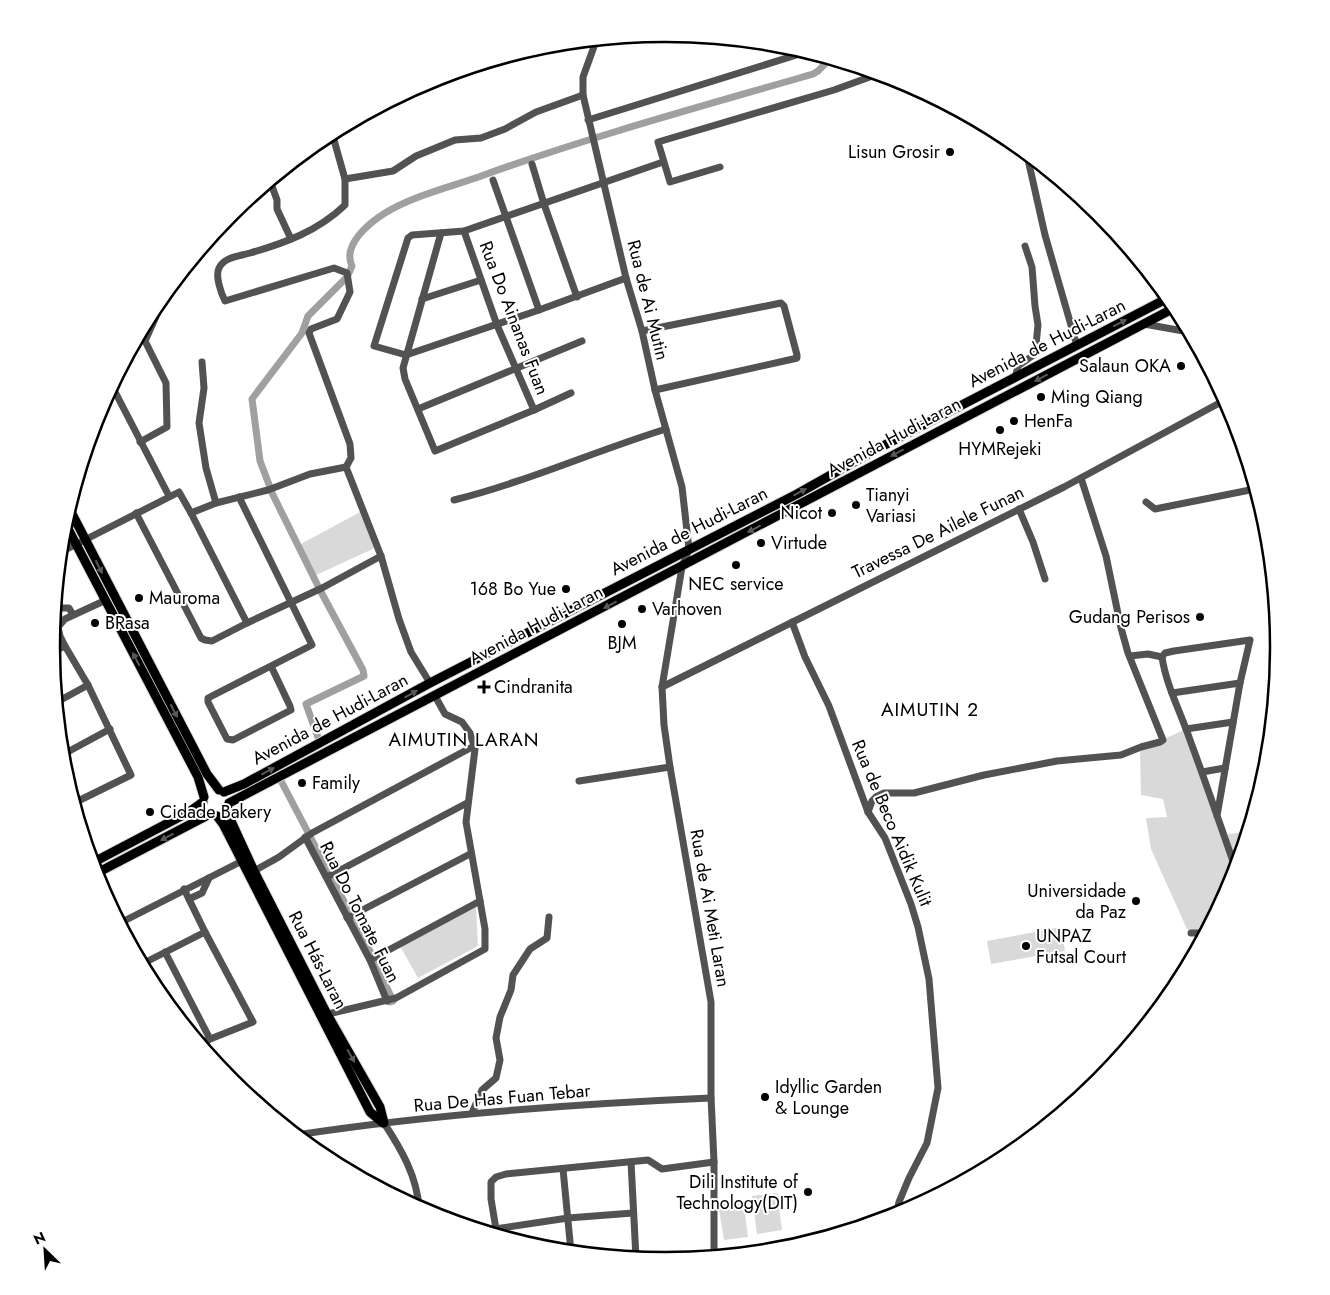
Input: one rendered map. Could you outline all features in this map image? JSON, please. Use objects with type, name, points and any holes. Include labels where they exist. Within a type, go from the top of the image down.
[{"type":"main road","name":"Avenida de Hudi-Laran","points":[[222,791],[244,784],[430,683],[796,494],[1161,302]]},
{"type":"main road","name":"Avenida Hudi-Laran","points":[[229,806],[1168,311]]},
{"type":"main road","points":[[74,519],[85,539],[111,604],[198,777],[205,809],[213,815]]},
{"type":"main road","points":[[71,534],[207,774],[229,799],[229,806],[221,815],[213,815],[103,870]]},
{"type":"main road","points":[[99,860],[189,812],[204,800],[210,791],[222,791]]},
{"type":"main road","name":"Rua Hás-Laran","points":[[229,806],[231,821],[245,860],[254,871],[370,1112],[384,1123]]},
{"type":"main road","name":"Rua Hás-Laran","points":[[213,815],[223,824],[245,860],[323,1015]]},
{"type":"street","name":"Rua de Ai Mutin","points":[[593,47],[583,77],[583,95],[626,278],[642,331],[655,390],[682,487],[689,549],[682,567]]},
{"type":"street","points":[[588,120],[793,56]]},
{"type":"street","points":[[720,167],[670,182],[658,142],[834,90],[867,78]]},
{"type":"street","points":[[345,179],[393,171],[416,156],[456,140],[481,138],[505,129],[536,112],[583,95]]},
{"type":"street","points":[[191,513],[216,503],[239,498],[310,474],[346,467],[351,458],[350,444],[309,333],[311,329],[337,319],[350,292],[347,273],[334,268],[225,301],[218,273],[219,267],[225,260],[291,239],[330,219],[345,204],[345,179],[334,141]]},
{"type":"street","points":[[626,278],[497,325],[406,355],[374,346],[408,238],[412,235],[464,231],[663,162]]},
{"type":"street","points":[[532,164],[577,297]]},
{"type":"street","points":[[1030,165],[1045,234],[1076,346]]},
{"type":"street","points":[[492,180],[539,310]]},
{"type":"street","points":[[272,188],[277,200],[277,209],[291,239]]},
{"type":"street","name":"Rua Do Ainanas Fuan","points":[[441,232],[403,368],[405,379],[435,451],[534,410],[497,325],[464,231]]},
{"type":"street","points":[[1015,378],[1018,366],[1032,357],[1037,350],[1038,325],[1032,267],[1025,246]]},
{"type":"street","points":[[422,299],[481,280]]},
{"type":"street","points":[[642,331],[781,303],[784,306],[797,354],[793,360],[655,390]]},
{"type":"street","points":[[1144,324],[1180,330]]},
{"type":"street","points":[[140,442],[167,427],[166,383],[146,341],[151,329]]},
{"type":"street","points":[[418,409],[582,341]]},
{"type":"street","points":[[202,362],[204,388],[199,423],[206,468],[216,503]]},
{"type":"street","points":[[534,410],[571,393]]},
{"type":"street","points":[[116,394],[169,496]]},
{"type":"street","name":"Travessa De Ailele Funan","points":[[662,687],[1081,478],[1219,404]]},
{"type":"street","points":[[454,500],[506,486],[635,438],[666,429]]},
{"type":"street","points":[[346,467],[381,556],[399,619],[411,652],[430,683]]},
{"type":"street","points":[[868,812],[872,801],[884,793],[914,793],[1056,761],[1121,755],[1163,740],[1130,656],[1106,556],[1081,478]]},
{"type":"street","points":[[1146,502],[1155,509],[1249,491]]},
{"type":"street","points":[[69,548],[179,492],[247,623]]},
{"type":"street","points":[[239,498],[312,645],[208,698],[208,702],[227,739],[233,740],[290,710],[290,706],[271,666]]},
{"type":"street","points":[[1019,509],[1045,579]]},
{"type":"street","points":[[136,514],[201,638],[205,640],[212,641],[319,589],[381,556]]},
{"type":"street","name":"Rua de Ai Meti Laran","points":[[682,567],[662,687],[664,725],[670,767],[711,1002],[714,1250]]},
{"type":"street","points":[[61,622],[73,615],[111,604]]},
{"type":"street","points":[[61,608],[69,608],[73,615]]},
{"type":"street","name":"Rua de Beco Aidik Kulit","points":[[792,622],[805,657],[829,706],[868,812],[885,838],[911,904],[929,979],[938,1088],[927,1143],[909,1178],[898,1205]]},
{"type":"street","points":[[60,637],[110,729],[131,775],[80,800]]},
{"type":"street","points":[[1162,657],[1165,653],[1174,651],[1250,640],[1240,683],[1217,816]]},
{"type":"street","points":[[60,648],[65,646]]},
{"type":"street","points":[[1130,656],[1148,654],[1162,657]]},
{"type":"street","points":[[1162,657],[1172,693],[1232,858]]},
{"type":"street","points":[[1172,693],[1240,683]]},
{"type":"street","points":[[62,699],[88,686]]},
{"type":"street","points":[[323,1015],[396,998],[485,949],[485,930],[470,854],[466,822],[474,746],[470,733],[462,722],[445,714],[435,696]]},
{"type":"street","points":[[1186,729],[1233,722]]},
{"type":"street","points":[[69,751],[110,729]]},
{"type":"street","points":[[254,871],[279,857],[312,832],[474,746]]},
{"type":"street","points":[[579,781],[670,767]]},
{"type":"street","points":[[1202,772],[1225,768]]},
{"type":"street","points":[[327,878],[468,803]]},
{"type":"street","name":"Rua Do Tomate Fuan","points":[[305,837],[347,918],[373,958],[387,1001]]},
{"type":"street","points":[[347,918],[470,854]]},
{"type":"street","points":[[125,920],[245,860]]},
{"type":"street","points":[[189,900],[202,892],[209,877]]},
{"type":"street","points":[[184,889],[253,1022],[206,1041]]},
{"type":"street","points":[[373,958],[480,901]]},
{"type":"street","points":[[472,1113],[482,1090],[496,1078],[500,1060],[496,1038],[500,1017],[511,990],[512,975],[530,949],[547,938],[549,917]]},
{"type":"street","points":[[148,961],[205,932]]},
{"type":"street","points":[[1191,934],[1198,934]]},
{"type":"street","points":[[165,952],[210,1040]]},
{"type":"street","name":"Rua De Has Fuan Tebar","points":[[306,1134],[472,1113],[711,1098]]},
{"type":"street","name":"Rua Hás-Laran","points":[[384,1123],[404,1154],[417,1199]]},
{"type":"street","points":[[495,1228],[491,1199],[491,1182],[506,1174],[648,1160],[662,1169],[714,1162]]},
{"type":"street","points":[[631,1162],[636,1251]]},
{"type":"street","points":[[563,1169],[570,1245]]},
{"type":"street","points":[[504,1231],[568,1218],[633,1213]]},
{"type":"shaded area","points":[[360,512],[375,548],[316,575],[299,545]]},
{"type":"shaded area","points":[[1186,729],[1232,858],[1208,915],[1198,933],[1187,929],[1151,849],[1146,818],[1167,817],[1163,799],[1141,795],[1140,750]]},
{"type":"shaded area","points":[[1241,833],[1232,857],[1228,834]]},
{"type":"shaded area","points":[[476,906],[478,946],[418,978],[400,946]]},
{"type":"shaded area","name":"UNPAZ Futsal Court","points":[[1061,927],[1065,951],[991,964],[987,941]]},
{"type":"shaded area","points":[[777,1193],[782,1230],[757,1234],[752,1196]]},
{"type":"shaded area","points":[[743,1199],[748,1237],[724,1240],[718,1203]]},
{"type":"waterway","points":[[320,743],[306,704],[364,676],[363,670],[320,590],[273,495],[260,461],[252,399],[302,333],[308,316],[347,277],[352,266],[351,250],[359,235],[385,213],[421,196],[607,134],[813,74],[825,64]]},
{"type":"waterway","points":[[279,777],[371,953],[393,1001],[390,1002]]},
{"type":"place","name":"Lisun Grosir","points":[[950,152]]},
{"type":"place","name":"Salaun OKA","points":[[1181,366]]},
{"type":"place","name":"Ming Qiang","points":[[1041,397]]},
{"type":"place","name":"HenFa","points":[[1014,421]]},
{"type":"place","name":"HYMRejeki","points":[[1000,430]]},
{"type":"place","name":"Tianyi Variasi","points":[[856,505]]},
{"type":"place","name":"Nicot","points":[[832,513]]},
{"type":"place","name":"Virtude","points":[[761,543]]},
{"type":"place","name":"NEC service","points":[[736,565]]},
{"type":"place","name":"168 Bo Yue","points":[[566,589]]},
{"type":"place","name":"Mauroma","points":[[139,598]]},
{"type":"place","name":"Varhoven","points":[[642,609]]},
{"type":"place","name":"Gudang Perisos","points":[[1200,617]]},
{"type":"place","name":"BRasa","points":[[95,623]]},
{"type":"place","name":"BJM","points":[[622,624]]},
{"type":"place","name":"Cindranita","points":[[484,687]]},
{"type":"place","name":"Family","points":[[302,783]]},
{"type":"place","name":"Cidade Bakery","points":[[150,812]]},
{"type":"place","name":"Universidade da Paz","points":[[1136,901]]},
{"type":"place","name":"UNPAZ Futsal Court","points":[[1026,946]]},
{"type":"place","name":"Idyllic Garden & Lounge","points":[[765,1097]]},
{"type":"place","name":"Dili Institute of Technology(DIT)","points":[[808,1192]]},
{"type":"district","name":"AIMUTIN 2","points":[[930,709]]},
{"type":"district","name":"AIMUTIN LARAN","points":[[464,739]]}]
